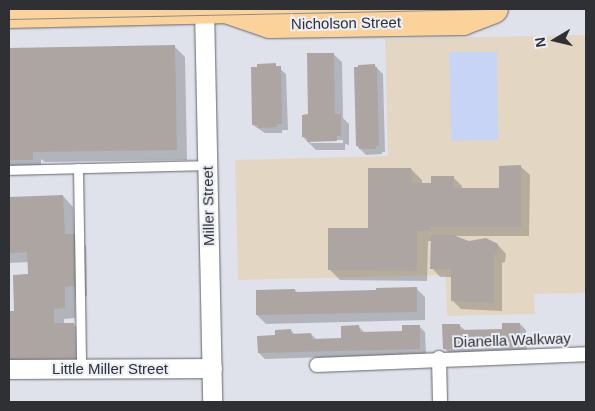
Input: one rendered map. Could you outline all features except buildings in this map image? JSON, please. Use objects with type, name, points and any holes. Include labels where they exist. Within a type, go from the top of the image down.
[{"type":"main road","name":"Nicholson Street","points":[[9,14],[217,9],[270,24],[463,21],[494,9]]},
{"type":"street","name":"Miller Street","points":[[212,402],[207,165],[217,9]]},
{"type":"street","name":"Dianella Walkway","points":[[317,365],[439,358],[586,354]]},
{"type":"street","name":"Dianella Walkway","points":[[439,358],[440,402]]},
{"type":"street","name":"Little Miller Street","points":[[9,369],[212,368]]},
{"type":"lane","points":[[9,170],[207,165]]},
{"type":"lane","points":[[78,168],[81,369]]},
{"type":"shaded area","points":[[586,35],[586,293],[534,294],[535,314],[447,316],[446,275],[238,280],[235,160],[388,156],[385,39]]},
{"type":"shaded area","points":[[449,52],[497,52],[498,140],[451,141]]},
{"type":"tram line","points":[[9,19],[500,9]]}]
